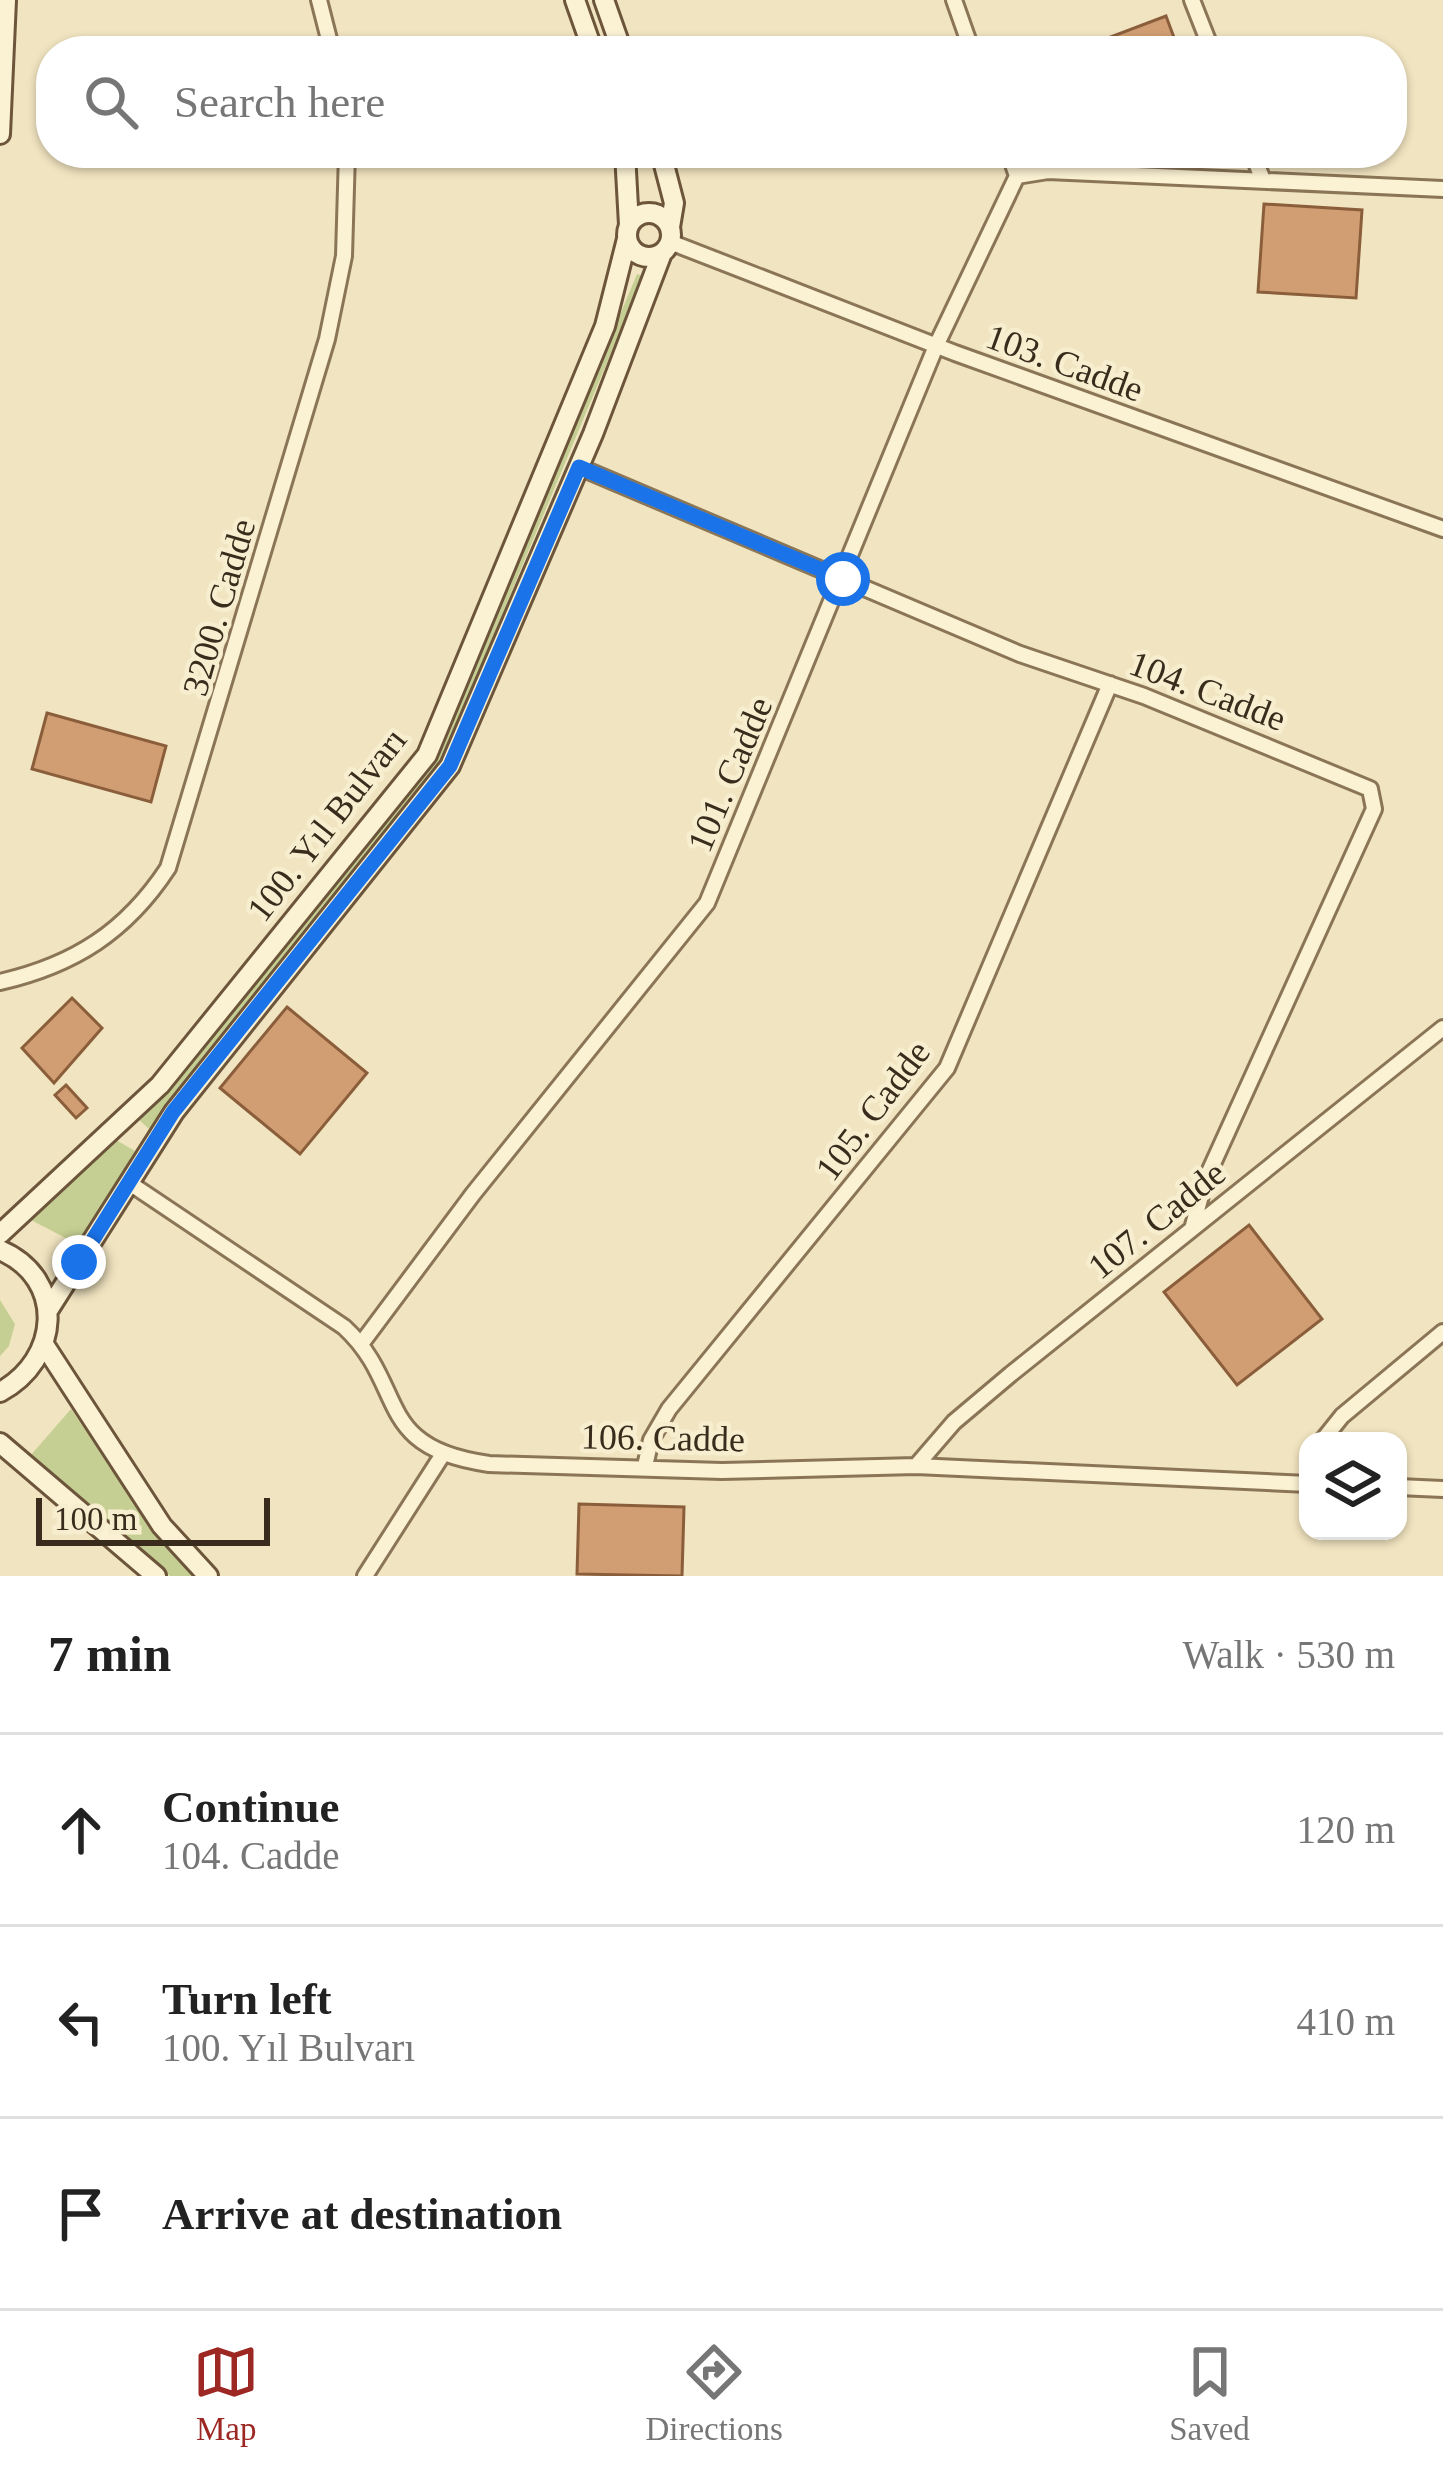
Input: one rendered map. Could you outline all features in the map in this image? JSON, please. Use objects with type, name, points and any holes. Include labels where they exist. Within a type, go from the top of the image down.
[{"type":"main road","points":[[0,134],[6,0]]},
{"type":"main road","points":[[574,0],[587,36]]},
{"type":"main road","points":[[604,0],[617,36]]},
{"type":"main road","name":"100. Yıl Bulvarı","points":[[0,1234],[160,1085],[427,755],[605,326],[628,232],[626,168]]},
{"type":"main road","name":"100. Yıl Bulvarı","points":[[49,1309],[197,1081],[450,766],[579,467],[668,241],[674,203],[665,168]]},
{"type":"main road","points":[[647,213],[662,216],[668,241],[641,255],[628,232],[647,213]]},
{"type":"main road","points":[[0,1250],[34,1274],[49,1309],[45,1346],[35,1366],[0,1392]]},
{"type":"main road","points":[[45,1346],[162,1526],[208,1576]]},
{"type":"main road","points":[[0,1443],[156,1576]]},
{"type":"street","points":[[319,0],[328,36]]},
{"type":"street","points":[[953,0],[966,36]]},
{"type":"street","points":[[1192,0],[1206,36]]},
{"type":"street","name":"3200. Cadde","points":[[0,982],[54,968],[106,939],[131,919],[168,868],[327,339],[344,256],[347,168]]},
{"type":"street","points":[[1014,168],[1017,176],[1048,171],[1443,188]]},
{"type":"street","points":[[1258,168],[1263,179]]},
{"type":"street","name":"101. Cadde","points":[[362,1344],[473,1194],[694,925],[843,579],[936,346],[1017,176]]},
{"type":"street","name":"103. Cadde","points":[[668,241],[936,346],[1443,529]]},
{"type":"street","name":"104. Cadde","points":[[579,467],[1020,654],[1110,684],[1359,782],[1374,797],[1374,809],[1205,1181],[1192,1229]]},
{"type":"street","name":"105. Cadde","points":[[645,1466],[651,1440],[669,1409],[947,1068],[1110,684]]},
{"type":"street","name":"107. Cadde","points":[[916,1466],[954,1422],[1443,1028]]},
{"type":"street","name":"106. Cadde","points":[[128,1182],[317,1306],[362,1344],[397,1419],[443,1454],[489,1464],[722,1471],[916,1466],[1299,1478]]},
{"type":"street","points":[[1329,1432],[1443,1332]]},
{"type":"street","points":[[365,1576],[443,1454]]},
{"type":"street","points":[[1407,1487],[1443,1489]]},
{"type":"green space","points":[[637,274],[643,276],[443,756],[149,1129],[138,1119],[435,758]]},
{"type":"green space","points":[[116,1140],[135,1151],[79,1245],[31,1220]]},
{"type":"green space","points":[[0,1300],[15,1324],[9,1346],[0,1356]]},
{"type":"green space","points":[[71,1409],[154,1531],[193,1576],[170,1576],[30,1456]]},
{"type":"building","points":[[1166,16],[1173,36],[1113,36]]},
{"type":"building","points":[[1264,204],[1362,210],[1356,298],[1258,292]]},
{"type":"building","points":[[47,713],[166,746],[151,802],[32,769]]},
{"type":"building","points":[[72,998],[102,1028],[54,1083],[22,1048]]},
{"type":"building","points":[[287,1007],[367,1073],[300,1154],[220,1088]]},
{"type":"building","points":[[66,1085],[87,1108],[76,1118],[55,1095]]},
{"type":"building","points":[[1249,1225],[1322,1319],[1237,1385],[1164,1292]]},
{"type":"building","points":[[579,1504],[684,1507],[682,1576],[577,1574]]},
{"type":"route","points":[[79,1262],[173,1112],[450,766],[579,467],[843,579]]}]
